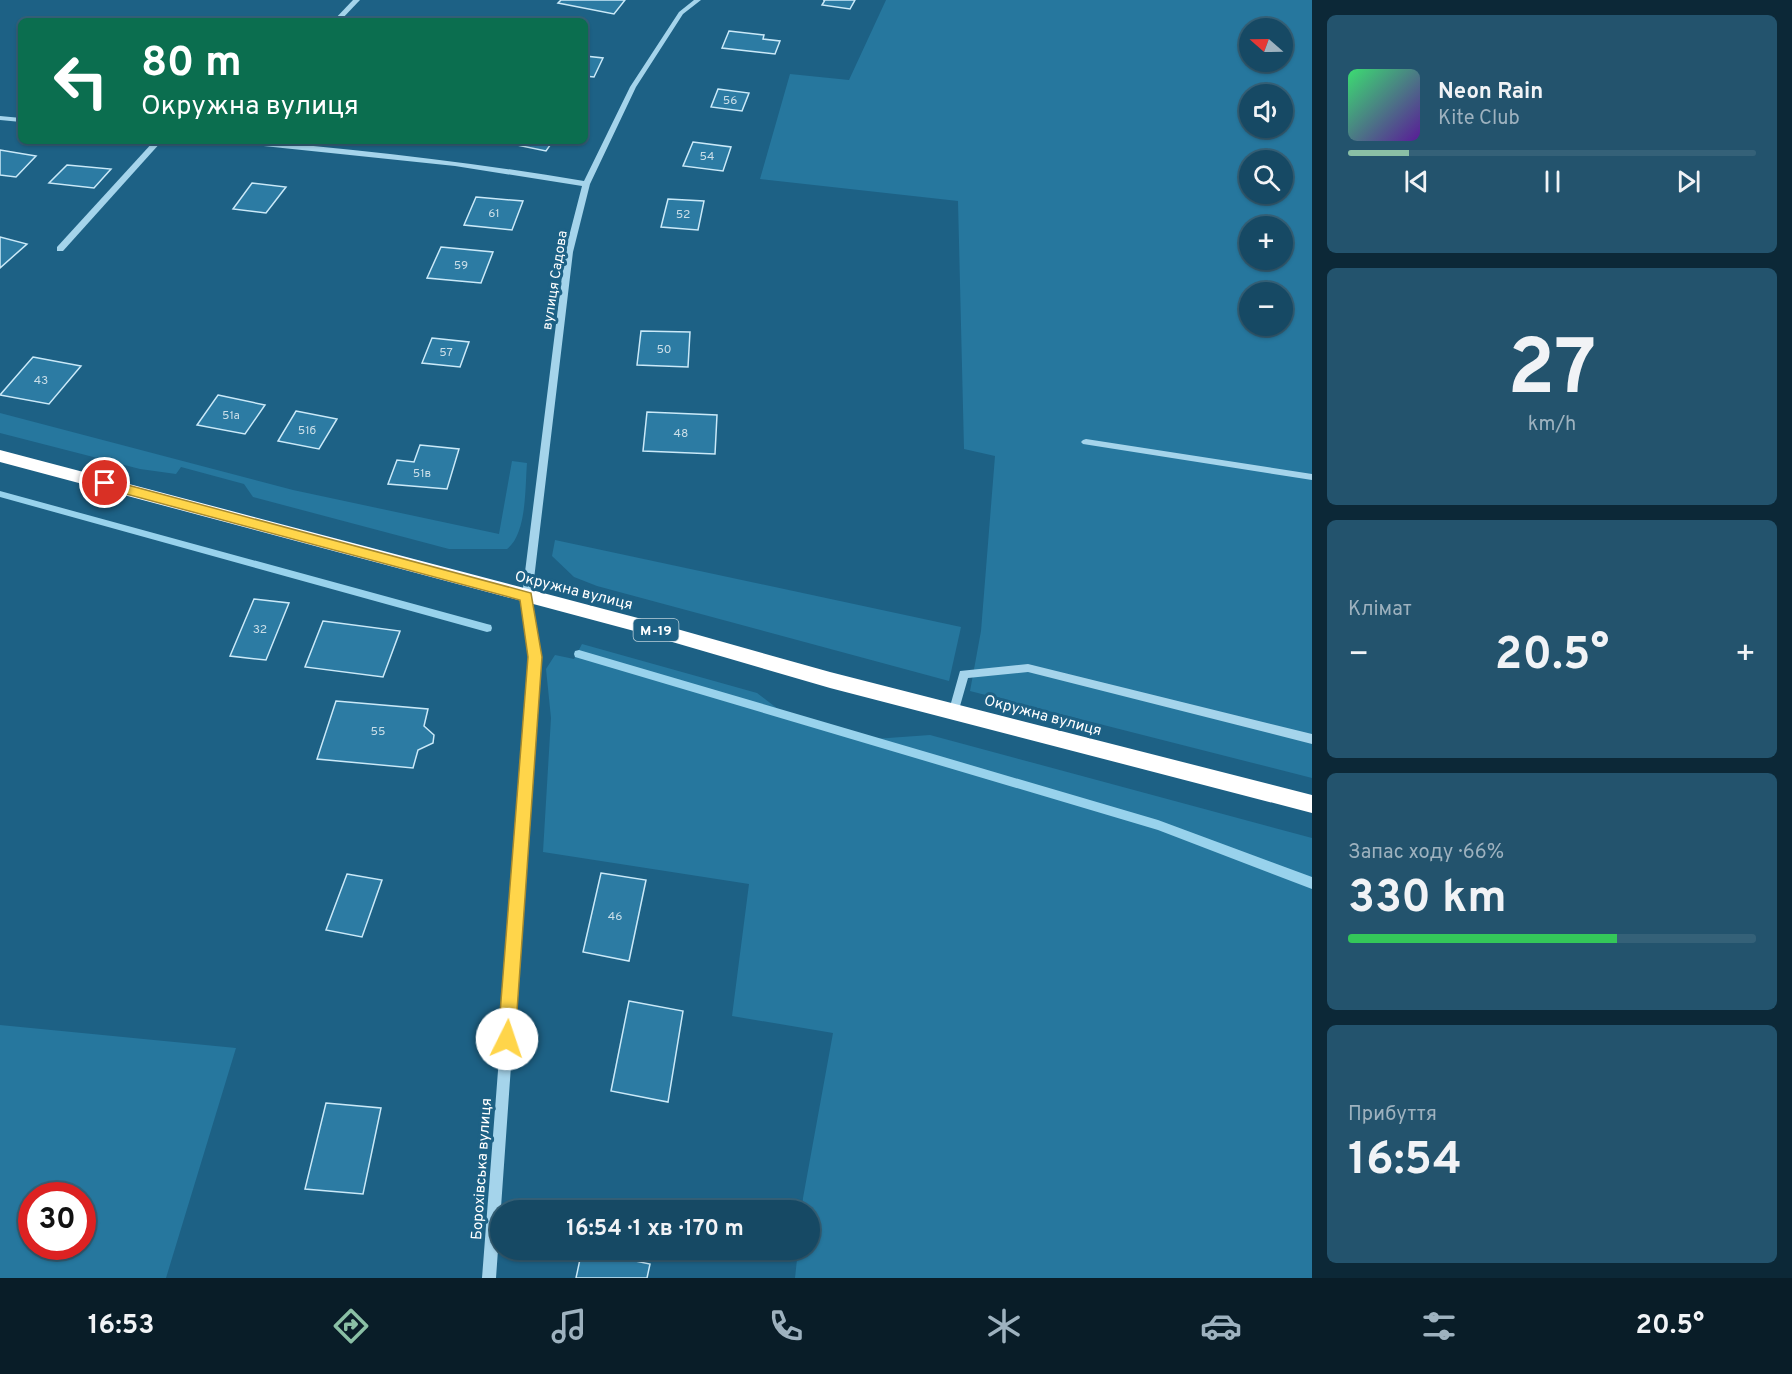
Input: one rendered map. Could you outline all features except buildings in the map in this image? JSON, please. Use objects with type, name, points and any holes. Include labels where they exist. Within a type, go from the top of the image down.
[{"type":"highway","name":"Окружна вулиця","points":[[0,456],[638,625],[830,680],[954,710],[1312,804]]},
{"type":"street","points":[[339,18],[357,0]]},
{"type":"street","name":"вулиця Садова","points":[[526,596],[569,252],[586,184],[633,87],[681,13],[698,0]]},
{"type":"street","points":[[0,118],[18,120]]},
{"type":"street","points":[[60,249],[155,144]]},
{"type":"street","points":[[268,144],[416,157],[525,172],[586,184]]},
{"type":"street","points":[[1086,442],[1312,477]]},
{"type":"street","name":"Борохівська вулиця","points":[[489,1278],[535,657],[526,596]]},
{"type":"street","points":[[954,710],[964,674],[1028,668],[1312,739]]},
{"type":"shaded area","points":[[886,0],[1312,0],[1312,778],[970,691],[981,631],[995,456],[964,449],[958,201],[760,179],[790,74],[849,80]]},
{"type":"shaded area","points":[[0,413],[293,490],[499,534],[512,461],[527,463],[522,522],[514,542],[507,549],[449,549],[253,497],[244,484],[181,467],[176,474],[140,469],[0,433]]},
{"type":"shaded area","points":[[555,540],[961,627],[949,681],[597,586],[574,577],[552,556]]},
{"type":"shaded area","points":[[582,644],[757,693],[795,722],[860,740],[930,735],[1312,838],[1312,1278],[795,1278],[797,1260],[820,1260],[820,1200],[803,1200],[833,1033],[732,1016],[749,884],[543,852],[551,718],[546,669],[555,655],[574,659]]},
{"type":"shaded area","points":[[0,1025],[236,1048],[166,1278],[0,1278]]},
{"type":"waterway","points":[[0,494],[487,628]]},
{"type":"waterway","points":[[579,654],[1158,825],[1312,883]]},
{"type":"route","points":[[105,483],[526,596],[535,657],[507,1039]]}]
